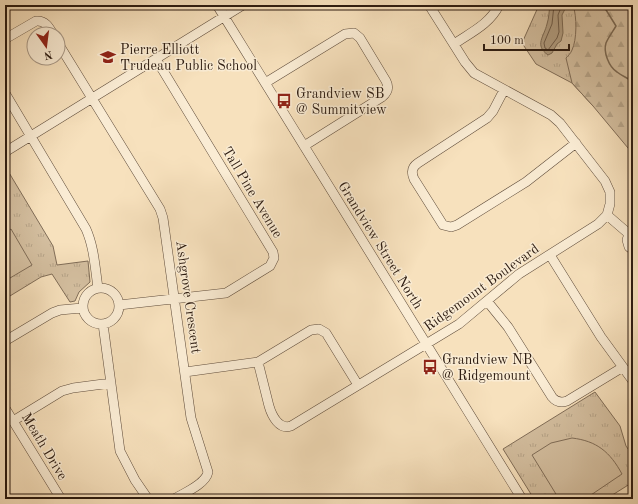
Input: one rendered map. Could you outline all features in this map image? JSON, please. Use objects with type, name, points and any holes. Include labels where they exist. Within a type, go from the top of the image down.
[{"type":"street","name":"Grandview Street North","points":[[217,5],[522,499]]},
{"type":"street","points":[[5,152],[243,5]]},
{"type":"street","points":[[429,5],[465,62],[474,72],[554,117],[576,143],[607,185],[610,199],[607,215],[631,233],[628,237],[627,244],[633,250]]},
{"type":"street","points":[[454,44],[488,20],[499,5]]},
{"type":"street","points":[[27,26],[40,20],[47,26]]},
{"type":"street","points":[[5,39],[26,27]]},
{"type":"street","points":[[265,83],[347,33],[356,34],[364,45],[387,83],[387,92],[382,97],[304,146]]},
{"type":"street","name":"Ashgrove Crescent","points":[[66,56],[162,215],[192,423],[207,468],[207,475],[202,482],[174,499]]},
{"type":"street","name":"Tall Pine Avenue","points":[[119,305],[229,292],[274,262],[274,256],[156,59]]},
{"type":"street","points":[[504,90],[493,111],[487,118],[418,163],[413,168],[412,173],[414,179],[443,224],[451,227],[457,226],[526,182],[576,143]]},
{"type":"street","points":[[5,94],[76,211],[91,240],[98,288]]},
{"type":"street","name":"Ridgemount Boulevard","points":[[258,362],[270,410],[277,422],[288,428],[462,321],[519,274],[596,226],[607,215]]},
{"type":"street","points":[[550,254],[601,337],[633,381]]},
{"type":"street","points":[[98,288],[112,291],[118,300],[119,305],[116,315],[108,323],[103,324],[97,324],[87,318],[82,308],[84,297],[92,289],[98,288]]},
{"type":"street","points":[[487,301],[508,327],[556,401],[567,401],[623,367]]},
{"type":"street","points":[[5,341],[52,313],[60,310],[82,308]]},
{"type":"street","points":[[103,324],[121,455],[148,499]]},
{"type":"street","points":[[185,372],[258,362],[311,330],[319,329],[326,333],[358,385]]},
{"type":"street","points":[[13,421],[62,391],[111,383]]},
{"type":"street","name":"Meath Drive","points":[[5,408],[61,499]]},
{"type":"green space","points":[[539,5],[603,5],[593,106],[572,83],[536,64],[522,43]]},
{"type":"green space","points":[[573,5],[633,5],[633,154],[572,83],[566,58],[572,51],[576,34],[576,21]]},
{"type":"green space","points":[[5,166],[53,246],[57,265],[88,261],[90,282],[79,292],[75,301],[70,302],[52,274],[41,277],[5,299]]},
{"type":"green space","points":[[11,229],[32,265],[5,281],[5,233]]},
{"type":"green space","points":[[595,392],[620,426],[626,446],[633,456],[633,482],[606,499],[534,499],[503,449]]},
{"type":"green space","points":[[572,438],[589,442],[602,449],[613,460],[622,474],[585,499],[559,499],[532,455],[551,443]]},
{"type":"water","points":[[550,5],[567,5],[562,15],[563,33],[561,41],[557,44],[552,53],[548,55],[542,48],[541,41],[548,22]]},
{"type":"waterway","points":[[603,5],[616,26],[606,43],[605,51],[607,59],[614,70],[633,82]]},
{"type":"place","name":"Pierre Elliott Trudeau Public School","points":[[108,57]]},
{"type":"place","name":"Grandview SB @ Summitview","points":[[284,101]]},
{"type":"place","name":"Grandview NB @ Ridgemount","points":[[430,367]]}]
